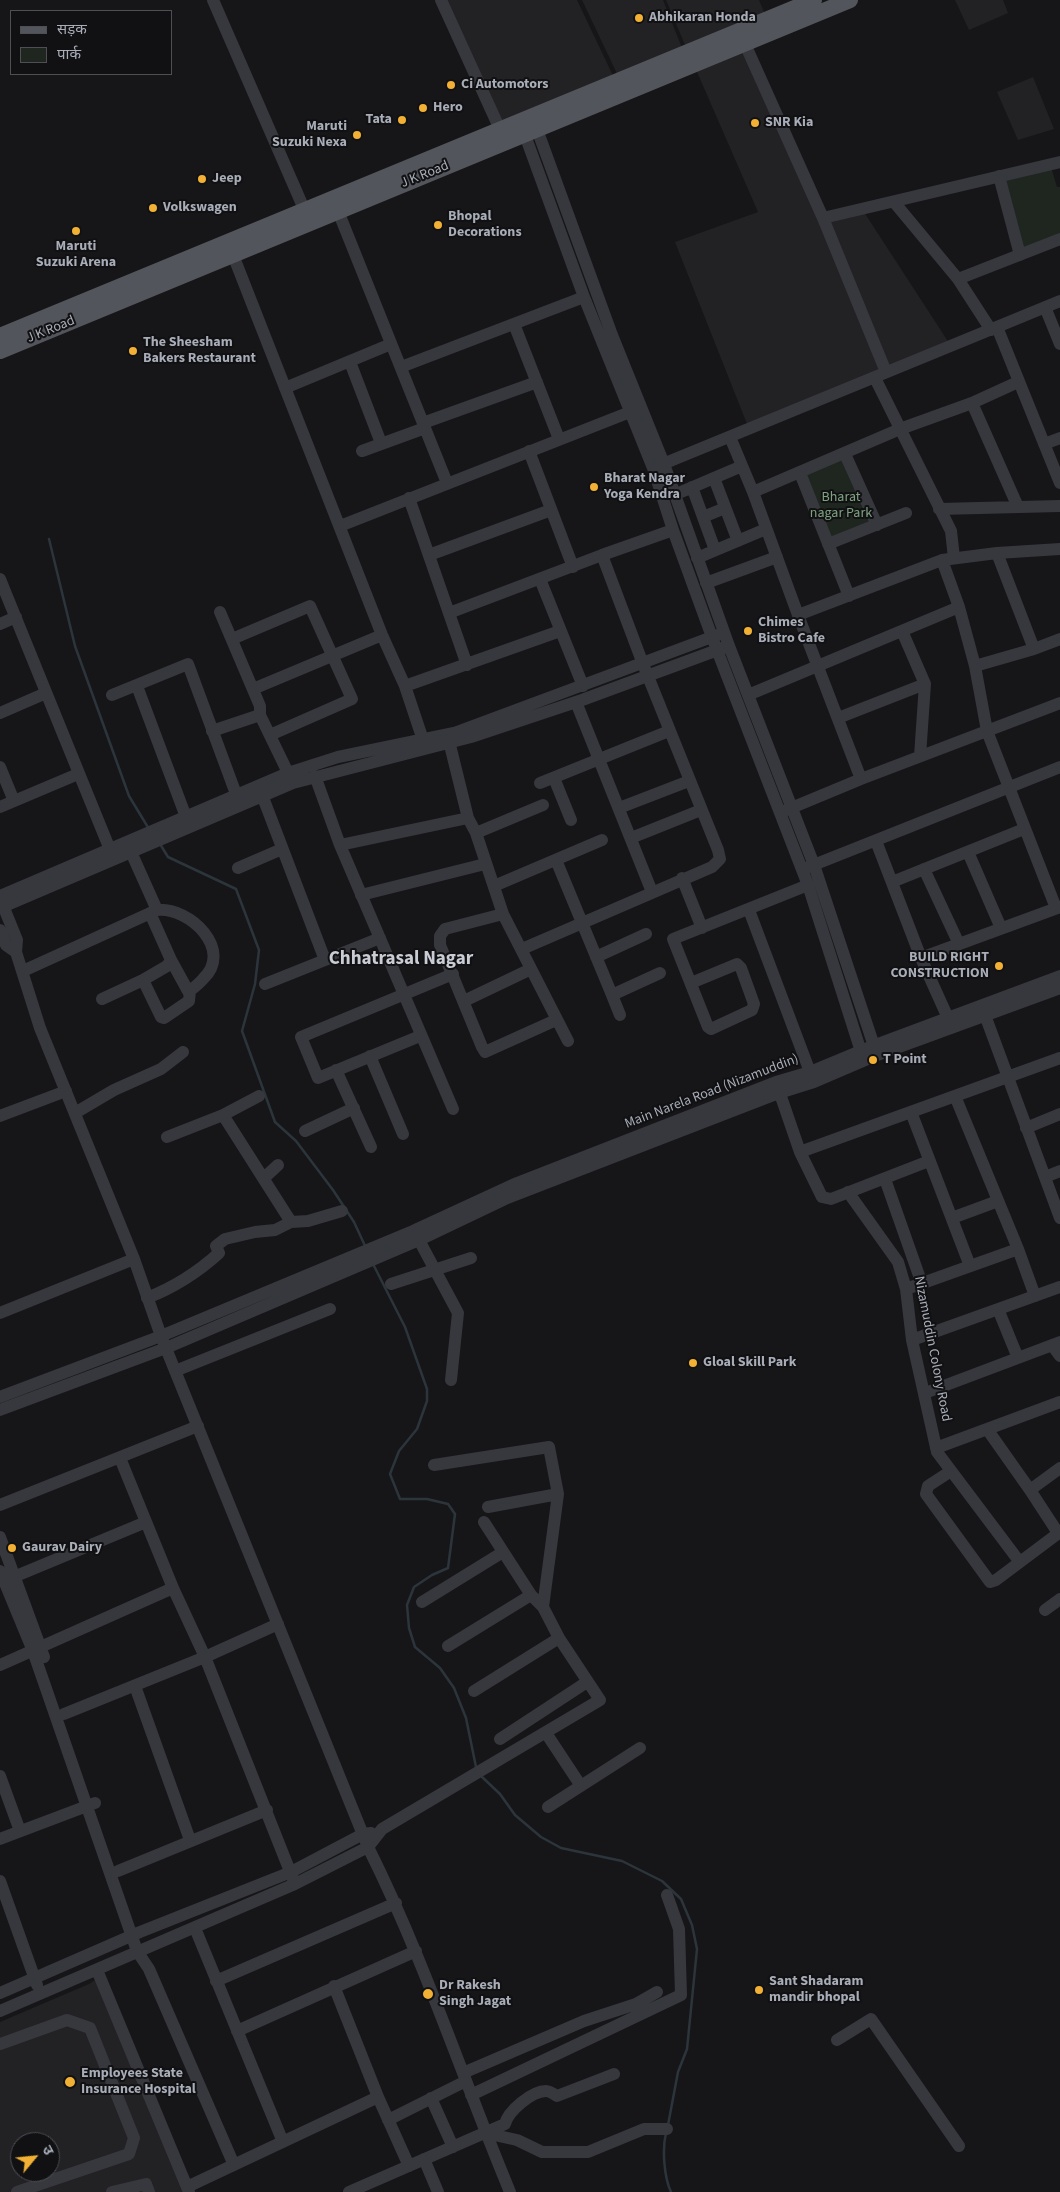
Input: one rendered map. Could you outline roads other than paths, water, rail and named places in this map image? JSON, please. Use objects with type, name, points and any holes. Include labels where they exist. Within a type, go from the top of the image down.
[{"type":"main road","name":"J K Road","points":[[737,42],[814,0]]},
{"type":"main road","name":"J K Road","points":[[0,336],[307,217],[529,125],[737,42],[850,0]]},
{"type":"main road","name":"J K Road","points":[[0,351],[233,255],[307,217],[338,211],[502,136]]},
{"type":"street","points":[[213,0],[307,217]]},
{"type":"street","points":[[440,0],[502,136]]},
{"type":"street","points":[[737,42],[823,218],[900,429],[951,531],[948,559],[975,666],[987,731],[1024,829],[1058,908],[921,958]]},
{"type":"street","points":[[529,125],[584,297],[630,412],[674,494],[724,633],[723,648],[779,812],[808,868],[808,885],[863,1055]]},
{"type":"street","points":[[529,125],[612,335],[659,466],[673,530],[712,638],[723,648],[748,695],[792,807],[808,868],[876,1050]]},
{"type":"street","points":[[823,218],[1060,162]]},
{"type":"street","points":[[999,176],[1020,255]]},
{"type":"street","points":[[894,202],[958,279],[994,328],[1060,482]]},
{"type":"street","points":[[338,211],[447,483]]},
{"type":"street","points":[[958,279],[1060,238]]},
{"type":"street","points":[[233,255],[382,635],[405,686],[424,744]]},
{"type":"street","points":[[401,367],[584,297]]},
{"type":"street","points":[[659,466],[1060,301]]},
{"type":"street","points":[[1045,307],[1060,344]]},
{"type":"street","points":[[514,324],[559,439]]},
{"type":"street","points":[[285,388],[392,344]]},
{"type":"street","points":[[350,362],[381,443]]},
{"type":"street","points":[[362,450],[537,382]]},
{"type":"street","points":[[753,492],[800,474],[900,429],[972,403],[1018,382]]},
{"type":"street","points":[[972,403],[1018,506]]},
{"type":"street","points":[[340,526],[630,412]]},
{"type":"street","points":[[730,437],[753,492],[817,667],[861,778]]},
{"type":"street","points":[[1044,444],[1060,438]]},
{"type":"street","points":[[529,451],[573,567]]},
{"type":"street","points":[[845,454],[877,524]]},
{"type":"street","points":[[674,494],[742,466]]},
{"type":"street","points":[[800,474],[849,596]]},
{"type":"street","points":[[714,478],[738,541]]},
{"type":"street","points":[[692,487],[716,550]]},
{"type":"street","points":[[410,498],[467,665]]},
{"type":"street","points":[[939,509],[1060,506]]},
{"type":"street","points":[[703,517],[726,508]]},
{"type":"street","points":[[429,556],[551,510]]},
{"type":"street","points":[[828,544],[906,513]]},
{"type":"street","points":[[697,558],[766,529]]},
{"type":"street","points":[[449,613],[673,530]]},
{"type":"street","points":[[798,615],[948,559],[997,553],[1060,549]]},
{"type":"street","points":[[997,553],[1034,649]]},
{"type":"street","points":[[522,948],[682,878],[712,867],[720,859],[642,664],[602,555]]},
{"type":"street","points":[[706,583],[777,557]]},
{"type":"street","points":[[540,578],[583,686]]},
{"type":"street","points":[[0,579],[112,854]]},
{"type":"street","points":[[232,639],[310,606],[352,699],[270,735]]},
{"type":"street","points":[[748,695],[959,607]]},
{"type":"street","points":[[220,612],[260,706],[260,715],[290,778]]},
{"type":"street","points":[[0,624],[16,617]]},
{"type":"street","points":[[405,686],[560,631]]},
{"type":"street","points":[[902,631],[925,684],[920,756]]},
{"type":"street","points":[[448,739],[724,633]]},
{"type":"street","points":[[252,689],[382,635]]},
{"type":"street","points":[[975,666],[1034,649],[1060,639]]},
{"type":"street","points":[[178,824],[338,757],[448,739],[576,702],[723,648]]},
{"type":"street","points":[[112,695],[188,664],[236,794]]},
{"type":"street","points":[[838,718],[925,684]]},
{"type":"street","points":[[137,686],[178,824]]},
{"type":"street","points":[[0,713],[46,693]]},
{"type":"street","points":[[576,702],[652,892]]},
{"type":"street","points":[[779,812],[861,778],[1060,703]]},
{"type":"street","points":[[212,731],[260,715]]},
{"type":"street","points":[[540,783],[669,731]]},
{"type":"street","points":[[448,739],[468,818],[476,833],[484,864],[494,886],[503,914],[568,1041]]},
{"type":"street","points":[[290,778],[315,776],[424,744]]},
{"type":"street","points":[[0,767],[14,801]]},
{"type":"street","points":[[808,868],[1008,788],[1059,771]]},
{"type":"street","points":[[0,807],[78,774]]},
{"type":"street","points":[[315,776],[340,845],[453,1110]]},
{"type":"street","points":[[554,778],[571,820]]},
{"type":"street","points":[[619,808],[689,781]]},
{"type":"street","points":[[260,790],[236,794],[138,845],[112,854],[1,902],[17,940],[16,952],[40,1028],[134,1259],[175,1371],[368,1847],[396,1903],[416,1951],[485,2133],[510,2192]]},
{"type":"street","points":[[260,790],[325,960]]},
{"type":"street","points":[[476,833],[543,805]]},
{"type":"street","points":[[632,838],[701,810]]},
{"type":"street","points":[[340,845],[468,818]]},
{"type":"street","points":[[892,882],[1024,829]]},
{"type":"street","points":[[494,886],[602,840]]},
{"type":"street","points":[[876,841],[921,958],[948,1018]]},
{"type":"street","points":[[112,854],[138,845]]},
{"type":"street","points":[[138,845],[154,912],[171,960],[187,990],[190,990]]},
{"type":"street","points":[[238,868],[282,849]]},
{"type":"street","points":[[968,852],[1001,928]]},
{"type":"street","points":[[556,860],[620,1015]]},
{"type":"street","points":[[361,895],[484,864]]},
{"type":"street","points":[[924,869],[958,944]]},
{"type":"street","points":[[682,878],[702,928]]},
{"type":"street","points":[[691,983],[737,964],[741,968],[754,1004],[752,1010],[712,1029],[708,1027],[673,939],[808,885]]},
{"type":"street","points":[[23,971],[154,912],[166,909],[202,927],[213,948],[214,964],[210,973],[190,990],[189,1001],[164,1018],[161,1017],[143,980]]},
{"type":"street","points":[[749,910],[810,1072]]},
{"type":"street","points":[[503,914],[446,930],[440,936],[440,945],[485,1052],[556,1020]]},
{"type":"street","points":[[0,930],[6,945],[16,952]]},
{"type":"street","points":[[596,957],[646,934]]},
{"type":"street","points":[[265,984],[380,938]]},
{"type":"street","points":[[102,999],[143,980],[167,966],[171,960]]},
{"type":"street","points":[[464,1001],[531,969]]},
{"type":"street","points":[[420,1036],[318,1078],[301,1037],[453,974]]},
{"type":"street","points":[[612,994],[660,974]]},
{"type":"street","name":"Main Narela Road (Nizamuddin)","points":[[876,1050],[948,1018],[1060,976]]},
{"type":"street","name":"Main Narela Road (Nizamuddin)","points":[[380,1250],[419,1240],[505,1199],[777,1088],[810,1072],[876,1050],[981,1006],[1060,988]]},
{"type":"street","points":[[981,1006],[1060,1218]]},
{"type":"street","points":[[74,1113],[114,1090],[161,1069],[183,1052]]},
{"type":"street","name":"Main Narela Road (Nizamuddin)","points":[[380,1250],[413,1231],[517,1183],[777,1088],[814,1082],[863,1055]]},
{"type":"street","points":[[370,1056],[403,1134]]},
{"type":"street","points":[[800,1152],[1060,1058]]},
{"type":"street","points":[[336,1070],[372,1148]]},
{"type":"street","points":[[777,1088],[800,1152],[822,1196],[831,1199],[929,1161]]},
{"type":"street","points":[[0,1116],[66,1091]]},
{"type":"street","points":[[167,1137],[223,1116],[259,1096]]},
{"type":"street","points":[[955,1096],[1018,1249],[1035,1296]]},
{"type":"street","points":[[306,1131],[354,1108]]},
{"type":"street","points":[[911,1112],[970,1266]]},
{"type":"street","points":[[1026,1128],[1060,1114]]},
{"type":"street","points":[[223,1116],[291,1222]]},
{"type":"street","points":[[264,1178],[278,1165]]},
{"type":"street","points":[[1044,1177],[1060,1171]]},
{"type":"street","name":"Nizamuddin Colony Road","points":[[885,1179],[922,1284]]},
{"type":"street","name":"Nizamuddin Colony Road","points":[[848,1192],[898,1262],[906,1289],[912,1340],[937,1452],[1019,1561]]},
{"type":"street","points":[[952,1218],[998,1201]]},
{"type":"street","points":[[147,1298],[174,1287],[202,1268],[219,1253],[216,1246],[225,1240],[255,1232],[275,1230],[291,1222],[308,1221],[342,1210]]},
{"type":"street","points":[[419,1240],[458,1313],[451,1380]]},
{"type":"street","points":[[906,1289],[1018,1249]]},
{"type":"street","points":[[0,1410],[380,1250]]},
{"type":"street","points":[[391,1284],[470,1258]]},
{"type":"street","points":[[0,1313],[134,1259]]},
{"type":"street","points":[[912,1340],[1060,1286]]},
{"type":"street","points":[[175,1371],[330,1309]]},
{"type":"street","points":[[998,1309],[1018,1358]]},
{"type":"street","points":[[0,1397],[164,1342]]},
{"type":"street","points":[[925,1393],[1056,1344],[1060,1356]]},
{"type":"street","points":[[936,1448],[1060,1402]]},
{"type":"street","points":[[0,1505],[198,1426]]},
{"type":"street","points":[[951,1471],[928,1486],[926,1494],[990,1582],[996,1580],[1059,1532],[987,1428]]},
{"type":"street","points":[[434,1465],[549,1447],[558,1494],[543,1607]]},
{"type":"street","points":[[120,1458],[173,1588],[205,1657],[293,1878]]},
{"type":"street","points":[[1030,1490],[1060,1468]]},
{"type":"street","points":[[488,1507],[558,1494]]},
{"type":"street","points":[[16,1576],[146,1522]]},
{"type":"street","points":[[0,2011],[141,1949],[195,1928],[293,1878],[363,1834],[378,1832],[600,1700],[559,1638],[543,1607],[531,1595],[484,1522]]},
{"type":"street","points":[[0,1537],[16,1576],[36,1649],[141,1949],[234,2165]]},
{"type":"street","points":[[422,1602],[503,1552]]},
{"type":"street","points":[[0,1572],[64,1714],[91,1804],[118,1871],[136,1934]]},
{"type":"street","points":[[0,1665],[173,1588]]},
{"type":"street","points":[[448,1646],[531,1595]]},
{"type":"street","points":[[1045,1610],[1060,1599]]},
{"type":"street","points":[[64,1714],[205,1657],[278,1624]]},
{"type":"street","points":[[474,1691],[559,1638]]},
{"type":"street","points":[[500,1739],[587,1682]]},
{"type":"street","points":[[135,1686],[190,1840]]},
{"type":"street","points":[[546,1732],[581,1786]]},
{"type":"street","points":[[548,1807],[640,1748]]},
{"type":"street","points":[[0,1776],[20,1831]]},
{"type":"street","points":[[0,1839],[91,1804]]},
{"type":"street","points":[[118,1871],[267,1810]]},
{"type":"street","points":[[0,1993],[136,1934],[293,1878],[368,1847],[378,1832]]},
{"type":"street","points":[[0,1881],[40,1993]]},
{"type":"street","points":[[471,2095],[681,1995],[679,1929],[667,1895]]},
{"type":"street","points":[[216,1981],[396,1903]]},
{"type":"street","points":[[195,1928],[283,2142]]},
{"type":"street","points":[[237,2031],[334,1986],[416,1951]]},
{"type":"street","points":[[84,1956],[94,1971],[188,2189],[234,2165],[378,2097]]},
{"type":"street","points":[[334,1986],[378,2097],[409,2166]]},
{"type":"street","points":[[388,2120],[431,2098],[464,2077],[584,2021],[636,2004],[657,1992]]},
{"type":"street","points":[[836,2040],[871,2019],[959,2146]]},
{"type":"street","points":[[0,2044],[67,2020],[90,2028],[134,2138],[129,2154],[18,2192]]},
{"type":"street","points":[[349,2192],[505,2124],[507,2116],[535,2094],[547,2091],[557,2096],[614,2074]]},
{"type":"street","points":[[431,2098],[452,2147]]},
{"type":"street","points":[[485,2133],[516,2140],[542,2152],[588,2152],[644,2129],[667,2129]]},
{"type":"street","points":[[424,2159],[438,2192]]},
{"type":"street","points":[[112,2192],[146,2184],[150,2192]]},
{"type":"waterway","points":[[49,539],[75,646],[129,796],[149,829]]},
{"type":"waterway","points":[[160,844],[168,857],[236,889],[259,950],[255,984],[242,1031],[275,1122],[296,1141],[333,1190],[354,1222],[366,1248]]},
{"type":"waterway","points":[[373,1264],[405,1327],[427,1389],[427,1401],[417,1429],[399,1451],[390,1474],[400,1499],[427,1499],[448,1504],[455,1514],[448,1568],[432,1575],[414,1587],[407,1605],[409,1628],[415,1647],[440,1668],[454,1688],[466,1718],[476,1767]]},
{"type":"waterway","points":[[481,1776],[500,1794],[515,1815],[541,1837],[561,1848],[622,1861],[662,1881],[681,1899],[692,1925],[697,1949],[687,2049],[678,2072],[668,2125]]},
{"type":"waterway","points":[[666,2133],[664,2163],[671,2192]]},
{"type":"place","name":"Abhikaran Honda","points":[[639,18]]},
{"type":"place","name":"Ci Automotors","points":[[451,85]]},
{"type":"place","name":"Hero","points":[[423,108]]},
{"type":"place","name":"Tata","points":[[402,120]]},
{"type":"place","name":"SNR Kia","points":[[755,123]]},
{"type":"place","name":"Maruti Suzuki Nexa","points":[[357,135]]},
{"type":"place","name":"Jeep","points":[[202,179]]},
{"type":"place","name":"Volkswagen","points":[[153,208]]},
{"type":"place","name":"Bhopal Decorations","points":[[438,225]]},
{"type":"place","name":"Maruti Suzuki Arena","points":[[76,231]]},
{"type":"place","name":"The Sheesham Bakers Restaurant","points":[[133,351]]},
{"type":"place","name":"Bharat Nagar Yoga Kendra","points":[[594,487]]},
{"type":"place","name":"Chimes Bistro Cafe","points":[[748,631]]},
{"type":"place","name":"BUILD RIGHT CONSTRUCTION","points":[[999,966]]},
{"type":"place","name":"T Point","points":[[873,1060]]},
{"type":"place","name":"Gloal Skill Park","points":[[693,1363]]},
{"type":"place","name":"Gaurav Dairy","points":[[12,1548]]},
{"type":"place","name":"Sant Shadaram mandir bhopal","points":[[759,1990]]},
{"type":"place","name":"Dr Rakesh Singh Jagat","points":[[428,1994]]},
{"type":"place","name":"Employees State Insurance Hospital","points":[[70,2082]]},
{"type":"district","name":"Chhatrasal Nagar","points":[[401,960]]},
{"type":"park label","name":"Bharat nagar Park","points":[[841,506]]}]
